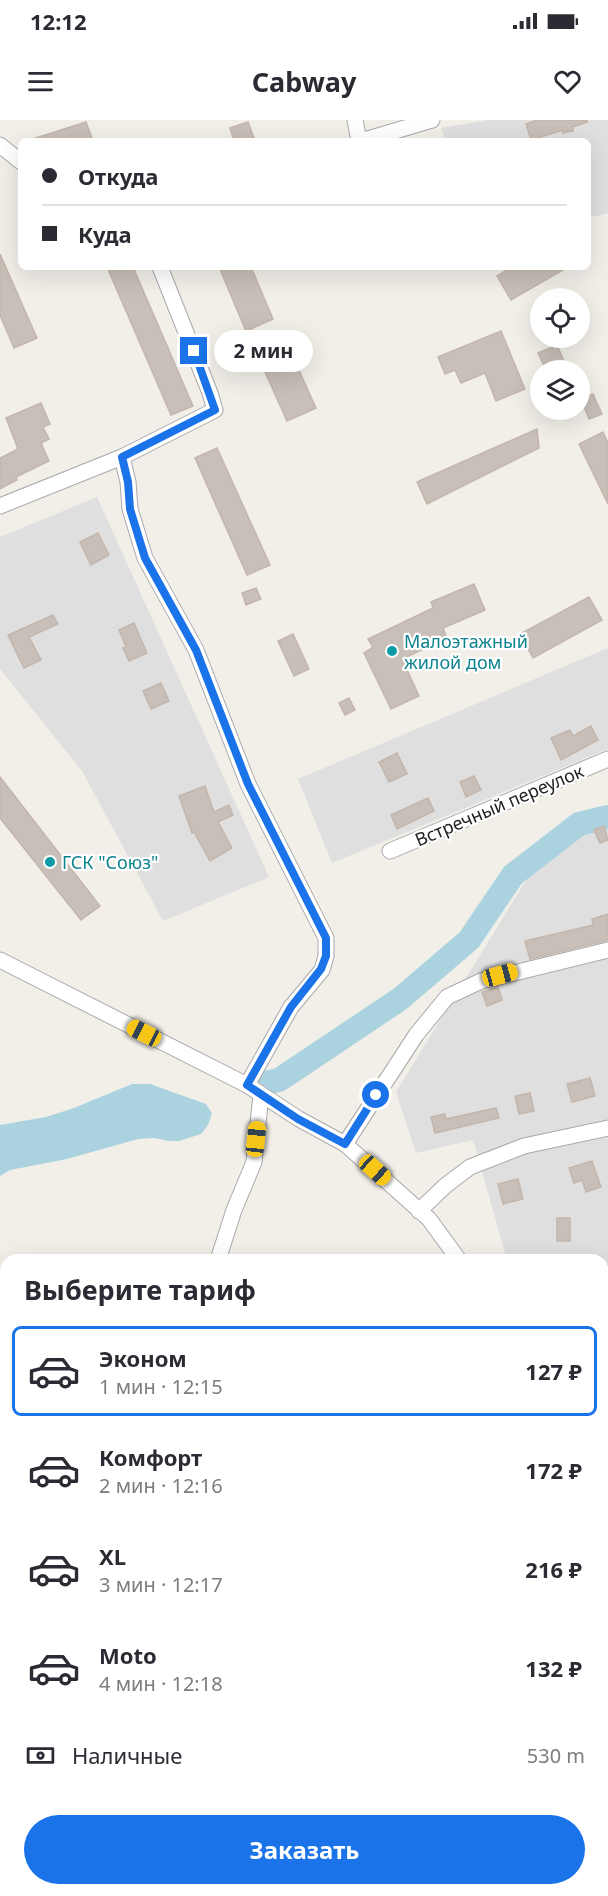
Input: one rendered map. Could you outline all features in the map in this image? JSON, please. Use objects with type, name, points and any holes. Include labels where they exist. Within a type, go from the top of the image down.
[{"type":"street","points":[[355,120],[359,138]]},
{"type":"street","points":[[370,138],[432,120]]},
{"type":"street","points":[[0,145],[18,160]]},
{"type":"street","points":[[0,506],[122,457],[215,410],[161,270]]},
{"type":"street","points":[[122,457],[128,482],[130,509],[145,558],[196,650],[248,784],[326,938],[326,956],[321,969],[291,1007],[247,1085]]},
{"type":"street","name":"Встречный переулок","points":[[390,851],[608,759]]},
{"type":"street","points":[[345,1144],[416,1035],[447,997],[481,981],[608,950]]},
{"type":"street","points":[[0,960],[247,1085],[298,1119],[345,1144],[429,1219],[455,1254]]},
{"type":"street","points":[[220,1254],[234,1210],[254,1162],[261,1095]]},
{"type":"street","points":[[419,1211],[445,1186],[470,1167],[524,1146],[608,1128]]},
{"type":"shaded area","points":[[488,120],[608,120],[608,213],[591,217],[591,138],[445,138],[441,128]]},
{"type":"shaded area","points":[[97,497],[269,877],[163,921],[82,771],[0,669],[0,537]]},
{"type":"shaded area","points":[[608,648],[608,749],[332,863],[298,779]]},
{"type":"shaded area","points":[[608,822],[608,1254],[505,1254],[473,1140],[416,1153],[396,1092],[555,833]]},
{"type":"water","points":[[132,1084],[150,1084],[206,1104],[212,1113],[208,1125],[201,1134],[179,1141],[138,1139],[67,1159],[10,1170],[0,1176],[0,1125],[46,1117]]},
{"type":"building","points":[[538,120],[587,120],[573,127],[573,131],[563,133],[563,130],[537,138],[530,138],[526,124]]},
{"type":"building","points":[[86,122],[92,138],[36,138]]},
{"type":"building","points":[[248,122],[254,138],[233,138],[230,128]]},
{"type":"building","points":[[0,254],[37,338],[14,348],[0,315]]},
{"type":"building","points":[[108,270],[134,270],[193,406],[171,415]]},
{"type":"building","points":[[220,270],[252,270],[273,319],[246,331]]},
{"type":"building","points":[[507,270],[563,270],[530,288],[511,300],[497,276]]},
{"type":"building","points":[[501,331],[525,389],[496,401],[485,373],[461,383],[455,370],[445,374],[438,357]]},
{"type":"building","points":[[285,339],[316,408],[287,421],[256,352]]},
{"type":"building","points":[[550,348],[558,348],[564,360],[541,360],[538,353]]},
{"type":"building","points":[[593,394],[602,414],[590,419],[590,395]]},
{"type":"building","points":[[41,403],[50,424],[43,427],[49,439],[41,443],[49,461],[16,477],[17,480],[0,489],[0,458],[18,449],[6,418]]},
{"type":"building","points":[[537,429],[539,448],[427,504],[417,482]]},
{"type":"building","points":[[603,432],[608,443],[608,504],[579,444]]},
{"type":"building","points":[[217,448],[270,565],[247,575],[195,458]]},
{"type":"building","points":[[98,533],[109,555],[91,565],[80,542]]},
{"type":"building","name":"Малоэтажный жилой дом","points":[[474,584],[485,610],[443,628],[447,638],[402,659],[419,696],[391,709],[364,653],[373,647],[368,639],[433,608],[431,602]]},
{"type":"building","points":[[256,588],[261,599],[246,605],[242,593]]},
{"type":"building","points":[[589,597],[602,620],[533,658],[520,634]]},
{"type":"building","points":[[53,615],[58,624],[29,637],[41,660],[24,668],[8,635]]},
{"type":"building","points":[[134,623],[147,653],[129,661],[119,630]]},
{"type":"building","points":[[293,634],[309,669],[294,676],[278,641]]},
{"type":"building","points":[[161,683],[169,701],[151,709],[143,691]]},
{"type":"building","points":[[349,698],[355,710],[345,715],[339,703]]},
{"type":"building","points":[[591,726],[598,740],[561,760],[551,738],[570,730],[573,736]]},
{"type":"building","points":[[397,753],[407,774],[389,782],[379,762]]},
{"type":"building","points":[[474,776],[481,790],[466,797],[460,782]]},
{"type":"building","name":"ГСК \"Союз\"","points":[[0,777],[100,906],[81,920],[0,818]]},
{"type":"building","points":[[205,786],[214,812],[229,805],[233,815],[218,822],[232,848],[210,861],[194,832],[192,833],[179,796]]},
{"type":"building","points":[[428,798],[434,811],[397,829],[391,815]]},
{"type":"building","points":[[604,826],[608,840],[600,843],[594,830]]},
{"type":"building","points":[[608,914],[608,940],[530,959],[525,941],[593,925],[592,919]]},
{"type":"building","points":[[498,987],[502,1000],[487,1006],[482,992]]},
{"type":"building","points":[[590,1078],[595,1096],[572,1102],[567,1084]]},
{"type":"building","points":[[530,1093],[534,1111],[519,1114],[515,1096]]},
{"type":"building","points":[[496,1108],[499,1118],[435,1133],[431,1117],[445,1114],[446,1119]]},
{"type":"building","points":[[592,1161],[601,1187],[586,1192],[582,1180],[574,1183],[569,1168]]},
{"type":"building","points":[[518,1179],[523,1199],[503,1204],[498,1184]]},
{"type":"building","points":[[557,1218],[570,1218],[570,1241],[557,1241]]},
{"type":"waterway","points":[[269,1082],[279,1080],[400,999],[469,940],[513,875],[579,824],[608,817]]},
{"type":"place","name":"Малоэтажный жилой дом","points":[[392,651]]},
{"type":"place","name":"ГСК \"Союз\"","points":[[50,862]]},
{"type":"route","points":[[194,351],[215,410],[122,457],[128,482],[130,509],[145,558],[196,650],[248,784],[326,938],[326,956],[321,969],[291,1007],[247,1085],[298,1119],[345,1144],[376,1095]]}]
